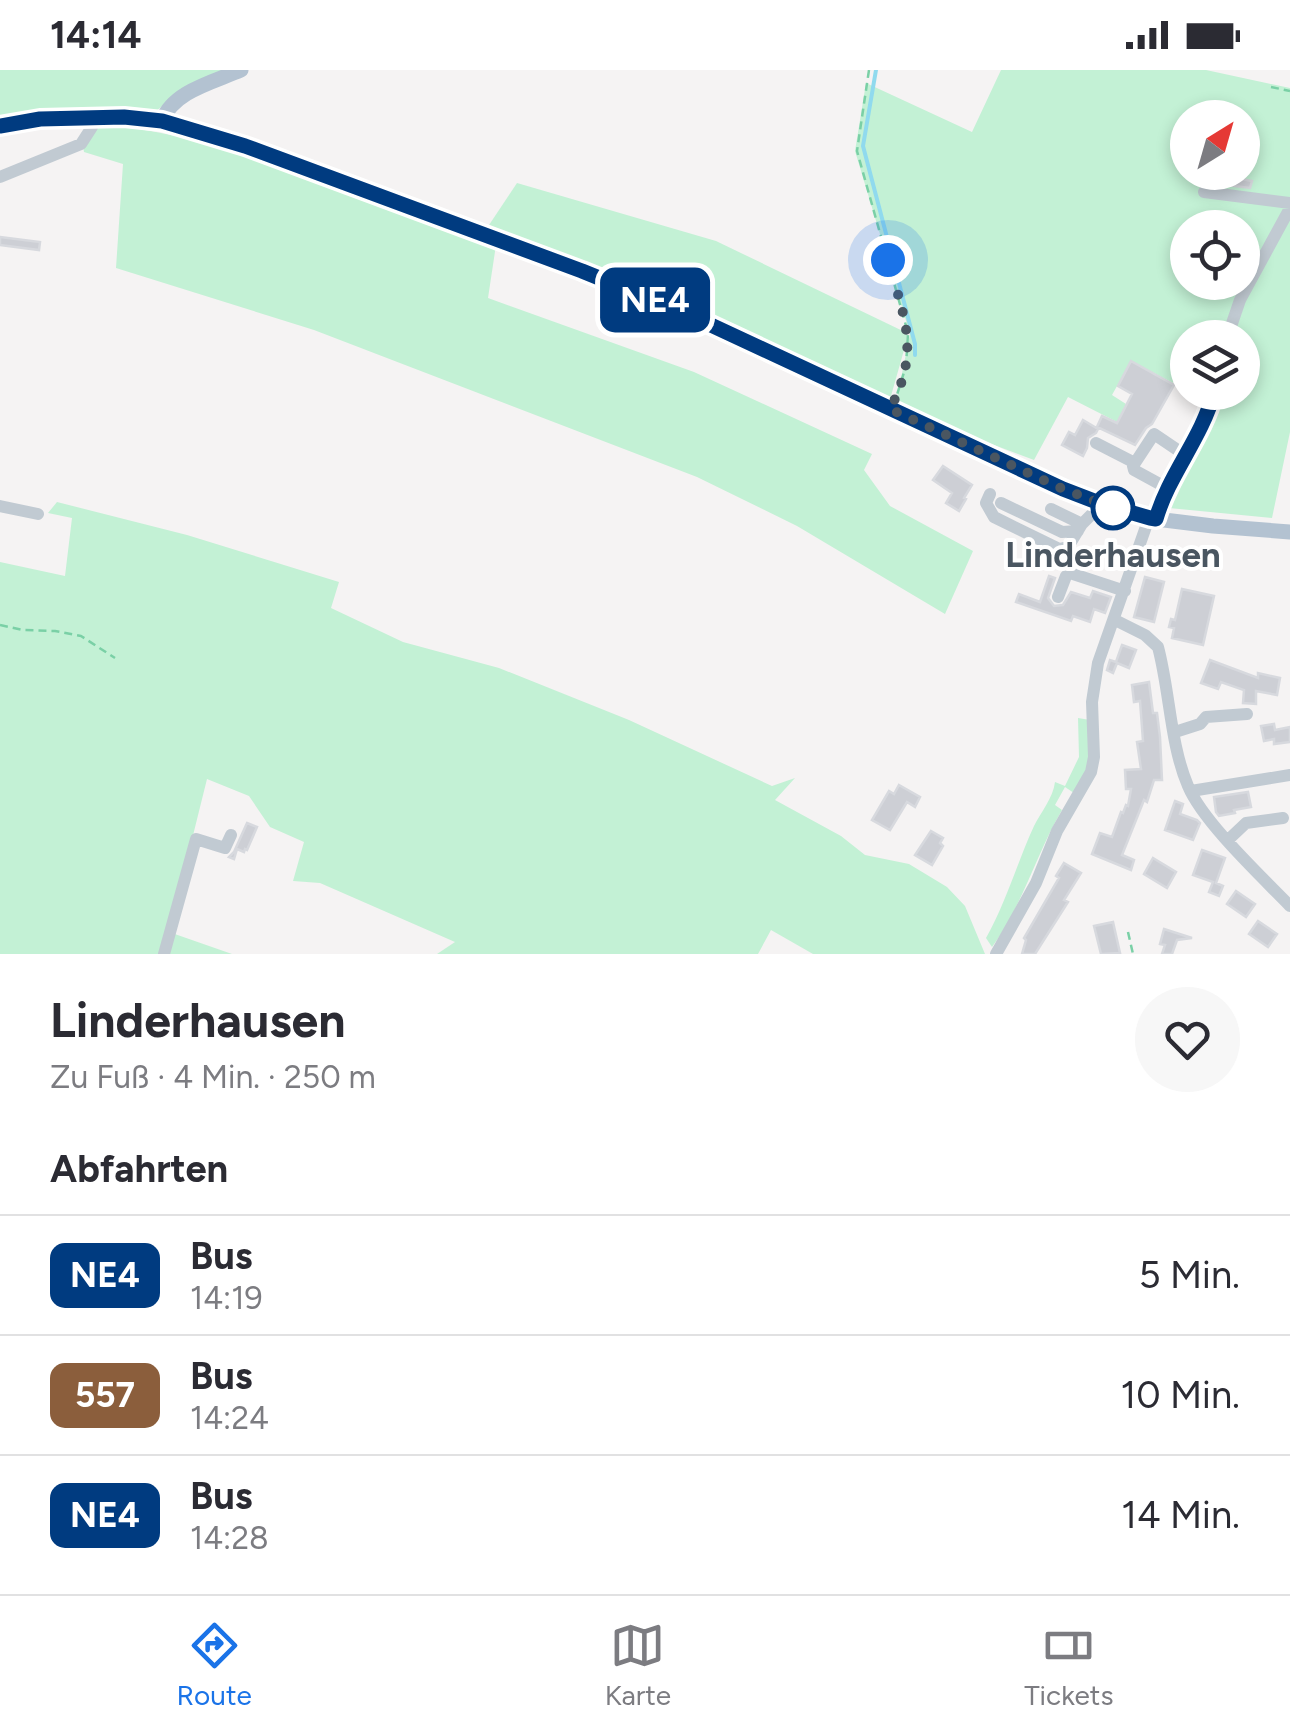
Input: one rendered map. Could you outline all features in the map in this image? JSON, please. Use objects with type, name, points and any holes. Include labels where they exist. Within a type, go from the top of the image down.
[{"type":"main road","points":[[162,121],[176,100],[241,70]]},
{"type":"main road","points":[[0,126],[92,116],[162,121],[245,146],[630,290],[1102,504],[1153,518],[1290,532]]},
{"type":"street","points":[[0,176],[81,144],[92,127],[92,116]]},
{"type":"street","points":[[1204,192],[1290,206],[1233,320]]},
{"type":"street","points":[[996,954],[1036,884],[1058,831],[1091,772],[1092,702],[1098,663],[1153,518],[1208,410]]},
{"type":"street","points":[[1166,488],[1134,470],[1135,463],[1154,434],[1186,455]]},
{"type":"street","points":[[1096,443],[1135,463]]},
{"type":"street","points":[[996,499],[1062,532],[1080,528],[1102,504]]},
{"type":"street","points":[[0,506],[38,514]]},
{"type":"street","points":[[1051,509],[1080,528]]},
{"type":"street","points":[[1058,597],[1070,573],[1125,591]]},
{"type":"street","points":[[1115,620],[1145,635],[1158,647],[1181,762],[1191,791],[1228,840],[1290,906]]},
{"type":"street","points":[[1175,732],[1200,724],[1206,717],[1247,714]]},
{"type":"street","points":[[1191,791],[1290,775]]},
{"type":"street","points":[[1228,840],[1246,823],[1283,818]]},
{"type":"street","points":[[164,954],[196,839],[225,848],[232,834]]},
{"type":"path","points":[[869,70],[856,151],[908,332],[906,366],[890,409]]},
{"type":"path","points":[[1272,86],[1290,91]]},
{"type":"path","points":[[0,624],[81,636],[115,658]]},
{"type":"path","points":[[1128,932],[1132,954]]},
{"type":"green space","points":[[0,70],[229,70],[168,101],[154,113],[77,110],[0,120]]},
{"type":"green space","points":[[1001,70],[1206,70],[1290,88],[1290,432],[1272,518],[1169,508],[1215,410],[1260,410],[1260,320],[1170,320],[1170,381],[1131,361],[1112,395],[1126,404],[1117,422],[1068,397],[1034,460],[895,408],[910,334],[855,151],[866,83],[972,132]]},
{"type":"green space","points":[[98,124],[199,141],[250,155],[496,245],[488,298],[694,372],[872,454],[864,470],[890,506],[973,551],[945,614],[797,526],[697,477],[314,330],[116,268],[123,164],[84,152],[83,146]]},
{"type":"green space","points":[[517,183],[716,241],[907,333],[889,403],[485,231]]},
{"type":"green space","points":[[57,502],[187,535],[339,582],[331,608],[403,642],[499,668],[629,720],[772,786],[795,778],[775,800],[841,836],[865,855],[909,864],[947,887],[965,906],[985,954],[813,954],[771,930],[758,954],[437,954],[455,942],[320,883],[293,881],[304,842],[270,827],[249,796],[207,779],[169,932],[232,954],[0,954],[0,562],[65,576],[72,518],[48,513]]},
{"type":"green space","points":[[1078,718],[1090,720],[1088,767],[1074,793],[1065,787],[1055,805],[1062,810],[992,947],[986,938],[1034,826],[1055,782],[1065,786],[1079,757]]},
{"type":"building","points":[[0,237],[40,242],[39,250],[0,245]]},
{"type":"building","points":[[1131,361],[1170,383],[1170,392],[1135,445],[1097,427],[1102,416],[1117,423],[1132,394],[1118,386]]},
{"type":"building","points":[[1083,420],[1098,429],[1088,438],[1083,456],[1062,445],[1069,432],[1075,435]]},
{"type":"building","points":[[943,466],[972,485],[959,511],[946,503],[952,493],[933,480]]},
{"type":"building","points":[[1049,576],[1055,578],[1048,598],[1054,606],[1063,605],[1071,592],[1090,598],[1093,591],[1111,597],[1105,613],[1094,609],[1090,622],[1073,616],[1071,621],[1016,602],[1019,594],[1040,602]]},
{"type":"building","points":[[1145,577],[1164,582],[1154,622],[1134,617]]},
{"type":"building","points":[[1182,589],[1214,596],[1203,645],[1172,638],[1174,628],[1169,627],[1171,619],[1175,620]]},
{"type":"building","points":[[1122,645],[1136,650],[1129,668],[1117,663],[1113,673],[1107,670],[1110,660],[1116,662]]},
{"type":"building","points":[[1210,660],[1258,678],[1258,673],[1280,678],[1277,695],[1256,691],[1256,704],[1243,703],[1244,690],[1221,682],[1218,689],[1201,683]]},
{"type":"building","points":[[1149,682],[1153,713],[1157,713],[1162,780],[1154,780],[1122,855],[1134,860],[1131,870],[1092,854],[1100,833],[1112,837],[1121,812],[1128,806],[1131,789],[1126,789],[1125,770],[1141,769],[1137,742],[1143,741],[1140,701],[1134,702],[1132,685]]},
{"type":"building","points":[[1274,724],[1275,730],[1290,727],[1290,742],[1264,741],[1261,726]]},
{"type":"building","points":[[899,785],[920,797],[915,807],[907,802],[890,830],[872,820],[889,791],[894,794]]},
{"type":"building","points":[[1248,792],[1251,807],[1219,816],[1216,812],[1214,797]]},
{"type":"building","points":[[1175,801],[1183,804],[1180,814],[1200,823],[1193,840],[1165,830]]},
{"type":"building","points":[[247,823],[257,827],[247,850],[237,849],[234,859],[229,857],[234,852]]},
{"type":"building","points":[[931,831],[943,838],[943,846],[932,865],[915,855]]},
{"type":"building","points":[[1202,850],[1225,858],[1216,883],[1223,886],[1219,896],[1209,892],[1213,882],[1193,875]]},
{"type":"building","points":[[1153,858],[1176,872],[1167,888],[1144,874]]},
{"type":"building","points":[[1064,863],[1081,873],[1064,900],[1068,902],[1035,954],[1022,954],[1024,938]]},
{"type":"building","points":[[1236,891],[1255,904],[1246,917],[1227,904]]},
{"type":"building","points":[[1258,921],[1277,934],[1268,947],[1249,934]]},
{"type":"building","points":[[1113,922],[1120,953],[1101,954],[1094,926]]},
{"type":"building","points":[[1164,929],[1192,938],[1177,940],[1172,954],[1162,954]]},
{"type":"waterway","points":[[876,70],[863,146],[915,355]]},
{"type":"bus line","name":"NE4","points":[[0,126],[40,119],[124,117],[162,121],[245,146],[630,290],[1063,489],[1150,518],[1156,519],[1166,488],[1209,410]]},
{"type":"place","name":"Linderhausen","points":[[1113,508]]},
{"type":"route","points":[[888,260],[908,332],[906,366],[890,409],[1113,508]]}]
